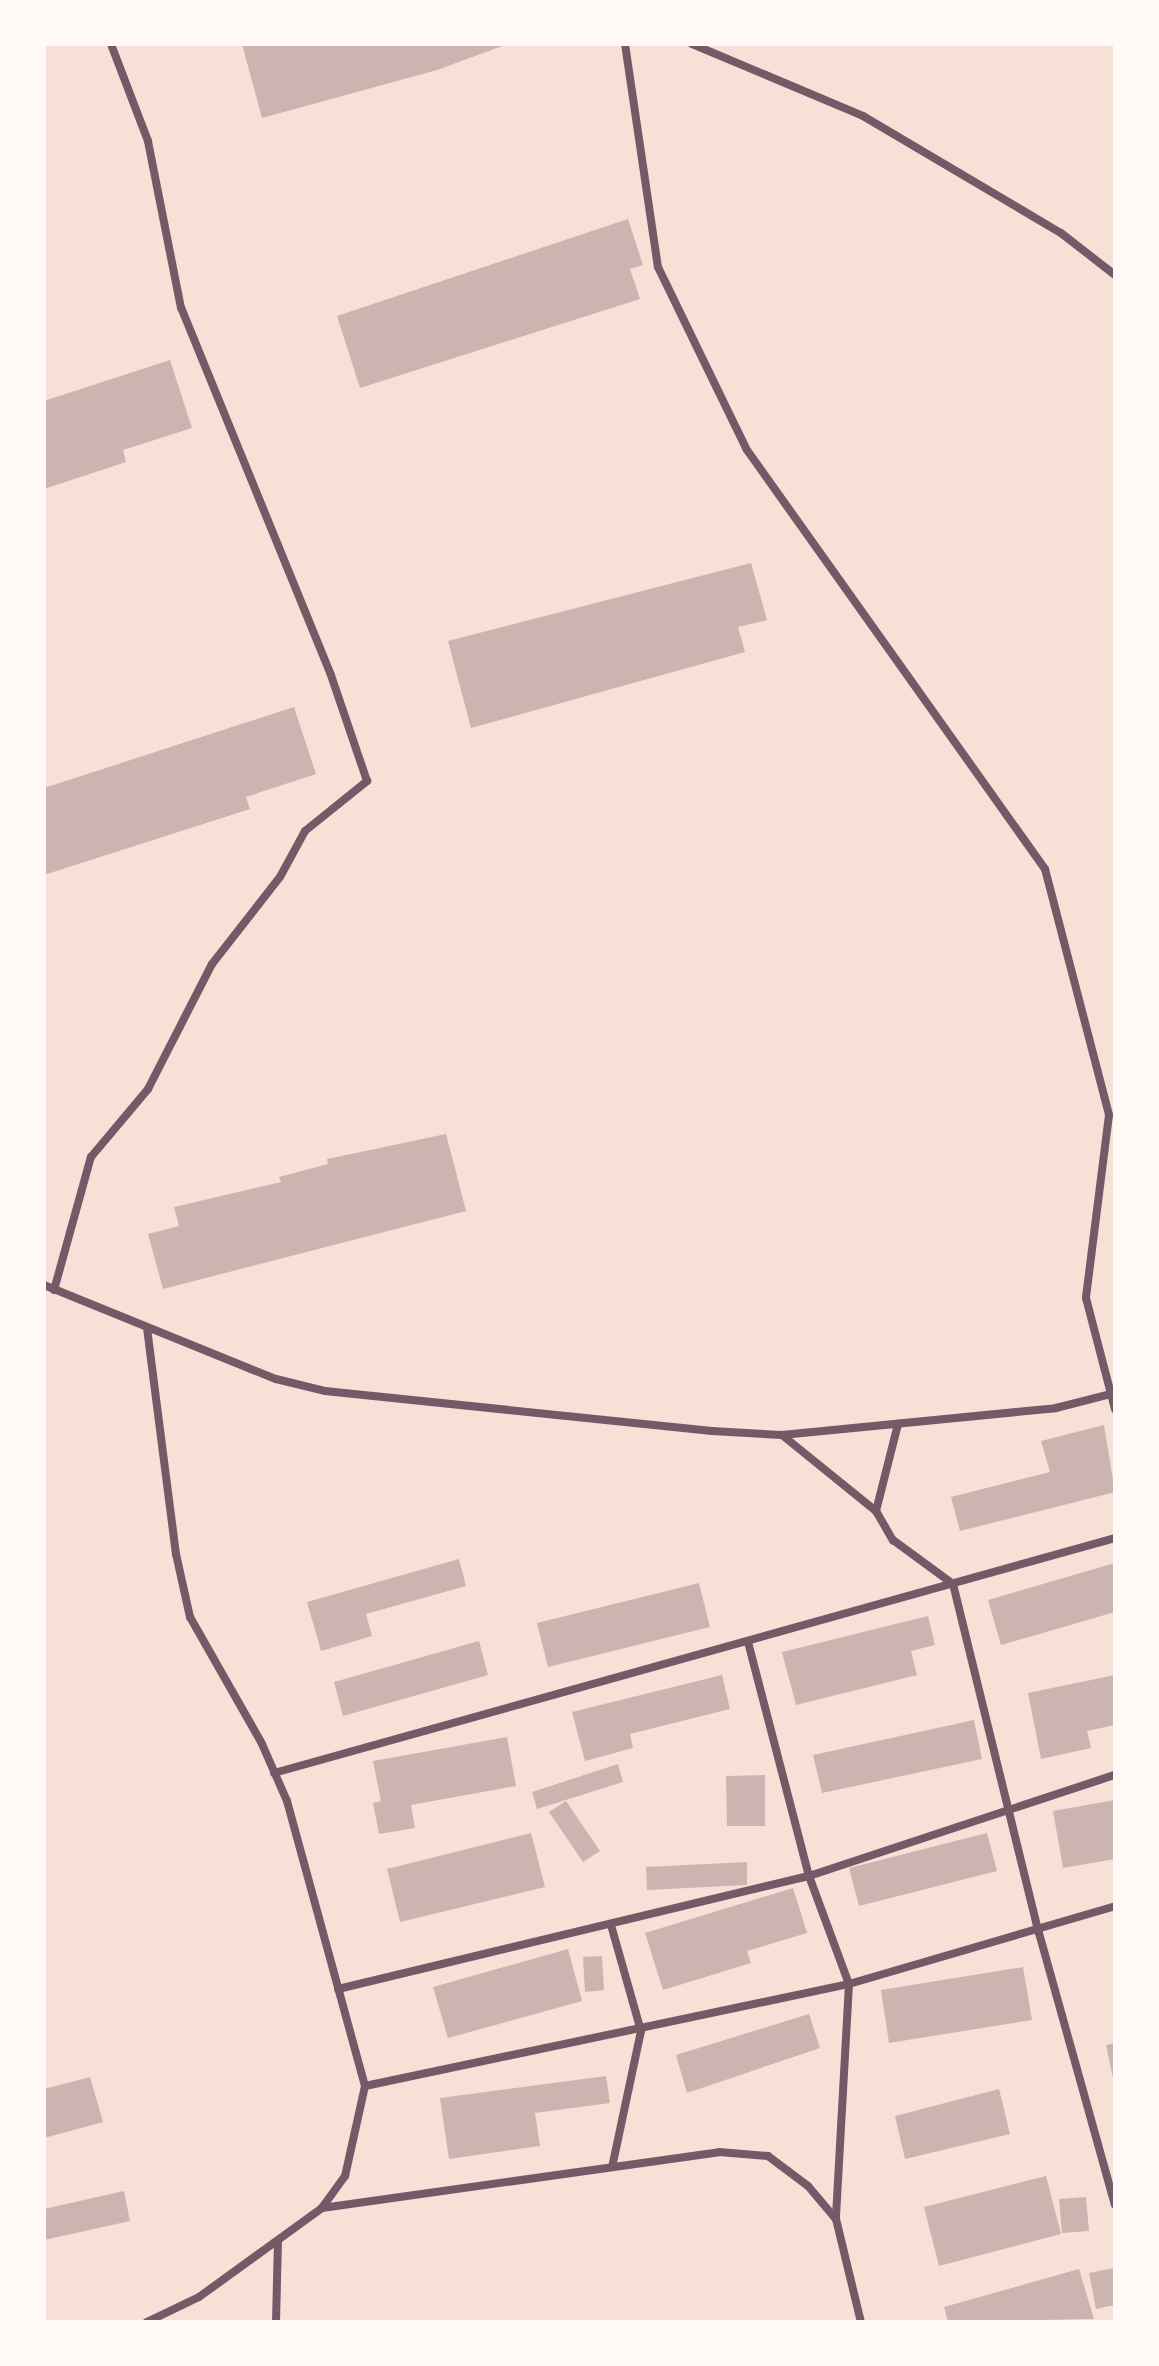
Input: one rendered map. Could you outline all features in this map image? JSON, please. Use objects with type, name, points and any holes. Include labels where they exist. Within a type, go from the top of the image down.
[{"type":"street","points":[[54,1290],[91,1157],[148,1089],[212,964],[280,877],[305,831],[367,781],[331,675],[181,308],[148,141],[111,44]]},
{"type":"street","points":[[625,44],[658,267],[747,450],[1045,869],[1112,1113],[1086,1298],[1115,1409]]},
{"type":"street","points":[[692,44],[863,116],[1061,233],[1115,275]]},
{"type":"street","points":[[44,1285],[276,1379],[325,1391],[782,1435],[1056,1408],[1111,1394]]},
{"type":"street","points":[[147,1328],[176,1554],[190,1617],[274,1773],[365,2086],[345,2176],[322,2208],[199,2297],[147,2322]]},
{"type":"street","points":[[876,1511],[898,1424]]},
{"type":"street","points":[[782,1435],[876,1511],[893,1540],[953,1584],[1039,1933],[1115,2205]]},
{"type":"street","points":[[274,1773],[1115,1538]]},
{"type":"street","points":[[748,1642],[809,1876],[849,1984],[836,2219],[861,2322]]},
{"type":"street","points":[[338,1989],[809,1876],[1008,1807],[1115,1775]]},
{"type":"street","points":[[365,2086],[641,2031],[849,1984],[1039,1933],[1115,1906]]},
{"type":"street","points":[[611,1925],[641,2031],[612,2167]]},
{"type":"street","points":[[322,2208],[719,2152],[768,2156],[808,2186],[836,2219]]},
{"type":"street","points":[[276,2322],[278,2241]]},
{"type":"building","points":[[242,44],[505,45],[437,70],[262,118]]},
{"type":"building","points":[[628,219],[643,265],[630,269],[640,299],[360,388],[337,316]]},
{"type":"building","points":[[170,360],[192,428],[123,450],[126,462],[44,489],[44,401]]},
{"type":"building","points":[[751,563],[767,620],[738,627],[745,652],[471,728],[448,641]]},
{"type":"building","points":[[294,707],[316,774],[246,797],[250,809],[44,875],[44,788]]},
{"type":"building","points":[[446,1134],[466,1211],[163,1289],[148,1234],[179,1226],[174,1207],[281,1182],[279,1177],[328,1164],[327,1159]]},
{"type":"building","points":[[1104,1425],[1115,1492],[960,1531],[951,1497],[1050,1472],[1041,1441]]},
{"type":"building","points":[[459,1559],[466,1586],[366,1614],[372,1636],[321,1651],[307,1602]]},
{"type":"building","points":[[1115,1563],[1115,1612],[1001,1645],[988,1600]]},
{"type":"building","points":[[699,1583],[710,1627],[548,1667],[537,1623]]},
{"type":"building","points":[[928,1616],[935,1645],[911,1651],[917,1675],[796,1705],[782,1652]]},
{"type":"building","points":[[479,1641],[488,1675],[343,1716],[334,1682]]},
{"type":"building","points":[[722,1675],[730,1709],[630,1734],[633,1748],[585,1761],[572,1712]]},
{"type":"building","points":[[1115,1675],[1115,1725],[1087,1731],[1091,1748],[1041,1759],[1028,1693]]},
{"type":"building","points":[[974,1720],[982,1759],[822,1793],[813,1755]]},
{"type":"building","points":[[507,1737],[516,1786],[411,1805],[415,1828],[379,1834],[373,1803],[381,1801],[373,1761]]},
{"type":"building","points":[[618,1764],[623,1782],[537,1809],[532,1792]]},
{"type":"building","points":[[765,1775],[765,1826],[727,1826],[726,1776]]},
{"type":"building","points":[[1115,1800],[1115,1859],[1063,1868],[1053,1811]]},
{"type":"building","points":[[566,1801],[600,1851],[583,1862],[549,1812]]},
{"type":"building","points":[[531,1833],[545,1887],[400,1922],[387,1869]]},
{"type":"building","points":[[987,1833],[997,1871],[859,1906],[849,1868]]},
{"type":"building","points":[[747,1862],[747,1885],[647,1890],[646,1867]]},
{"type":"building","points":[[793,1888],[807,1933],[747,1951],[751,1963],[663,1990],[645,1933]]},
{"type":"building","points":[[568,1949],[582,2001],[448,2038],[433,1987]]},
{"type":"building","points":[[602,1956],[604,1990],[585,1992],[583,1957]]},
{"type":"building","points":[[1023,1967],[1032,2020],[889,2043],[881,1990]]},
{"type":"building","points":[[809,2014],[820,2048],[687,2093],[676,2055]]},
{"type":"building","points":[[1115,2043],[1115,2083],[1114,2083],[1106,2045]]},
{"type":"building","points":[[606,2076],[610,2103],[535,2113],[540,2146],[449,2159],[440,2098]]},
{"type":"building","points":[[90,2077],[103,2122],[44,2138],[44,2089]]},
{"type":"building","points":[[999,2089],[1010,2134],[905,2159],[895,2116]]},
{"type":"building","points":[[1046,2176],[1061,2234],[939,2266],[924,2207]]},
{"type":"building","points":[[124,2191],[130,2221],[44,2240],[44,2209]]},
{"type":"building","points":[[1086,2197],[1089,2231],[1062,2233],[1059,2199]]},
{"type":"building","points":[[1114,2268],[1115,2305],[1096,2309],[1089,2273]]},
{"type":"building","points":[[1079,2269],[1094,2319],[948,2322],[944,2307]]}]
